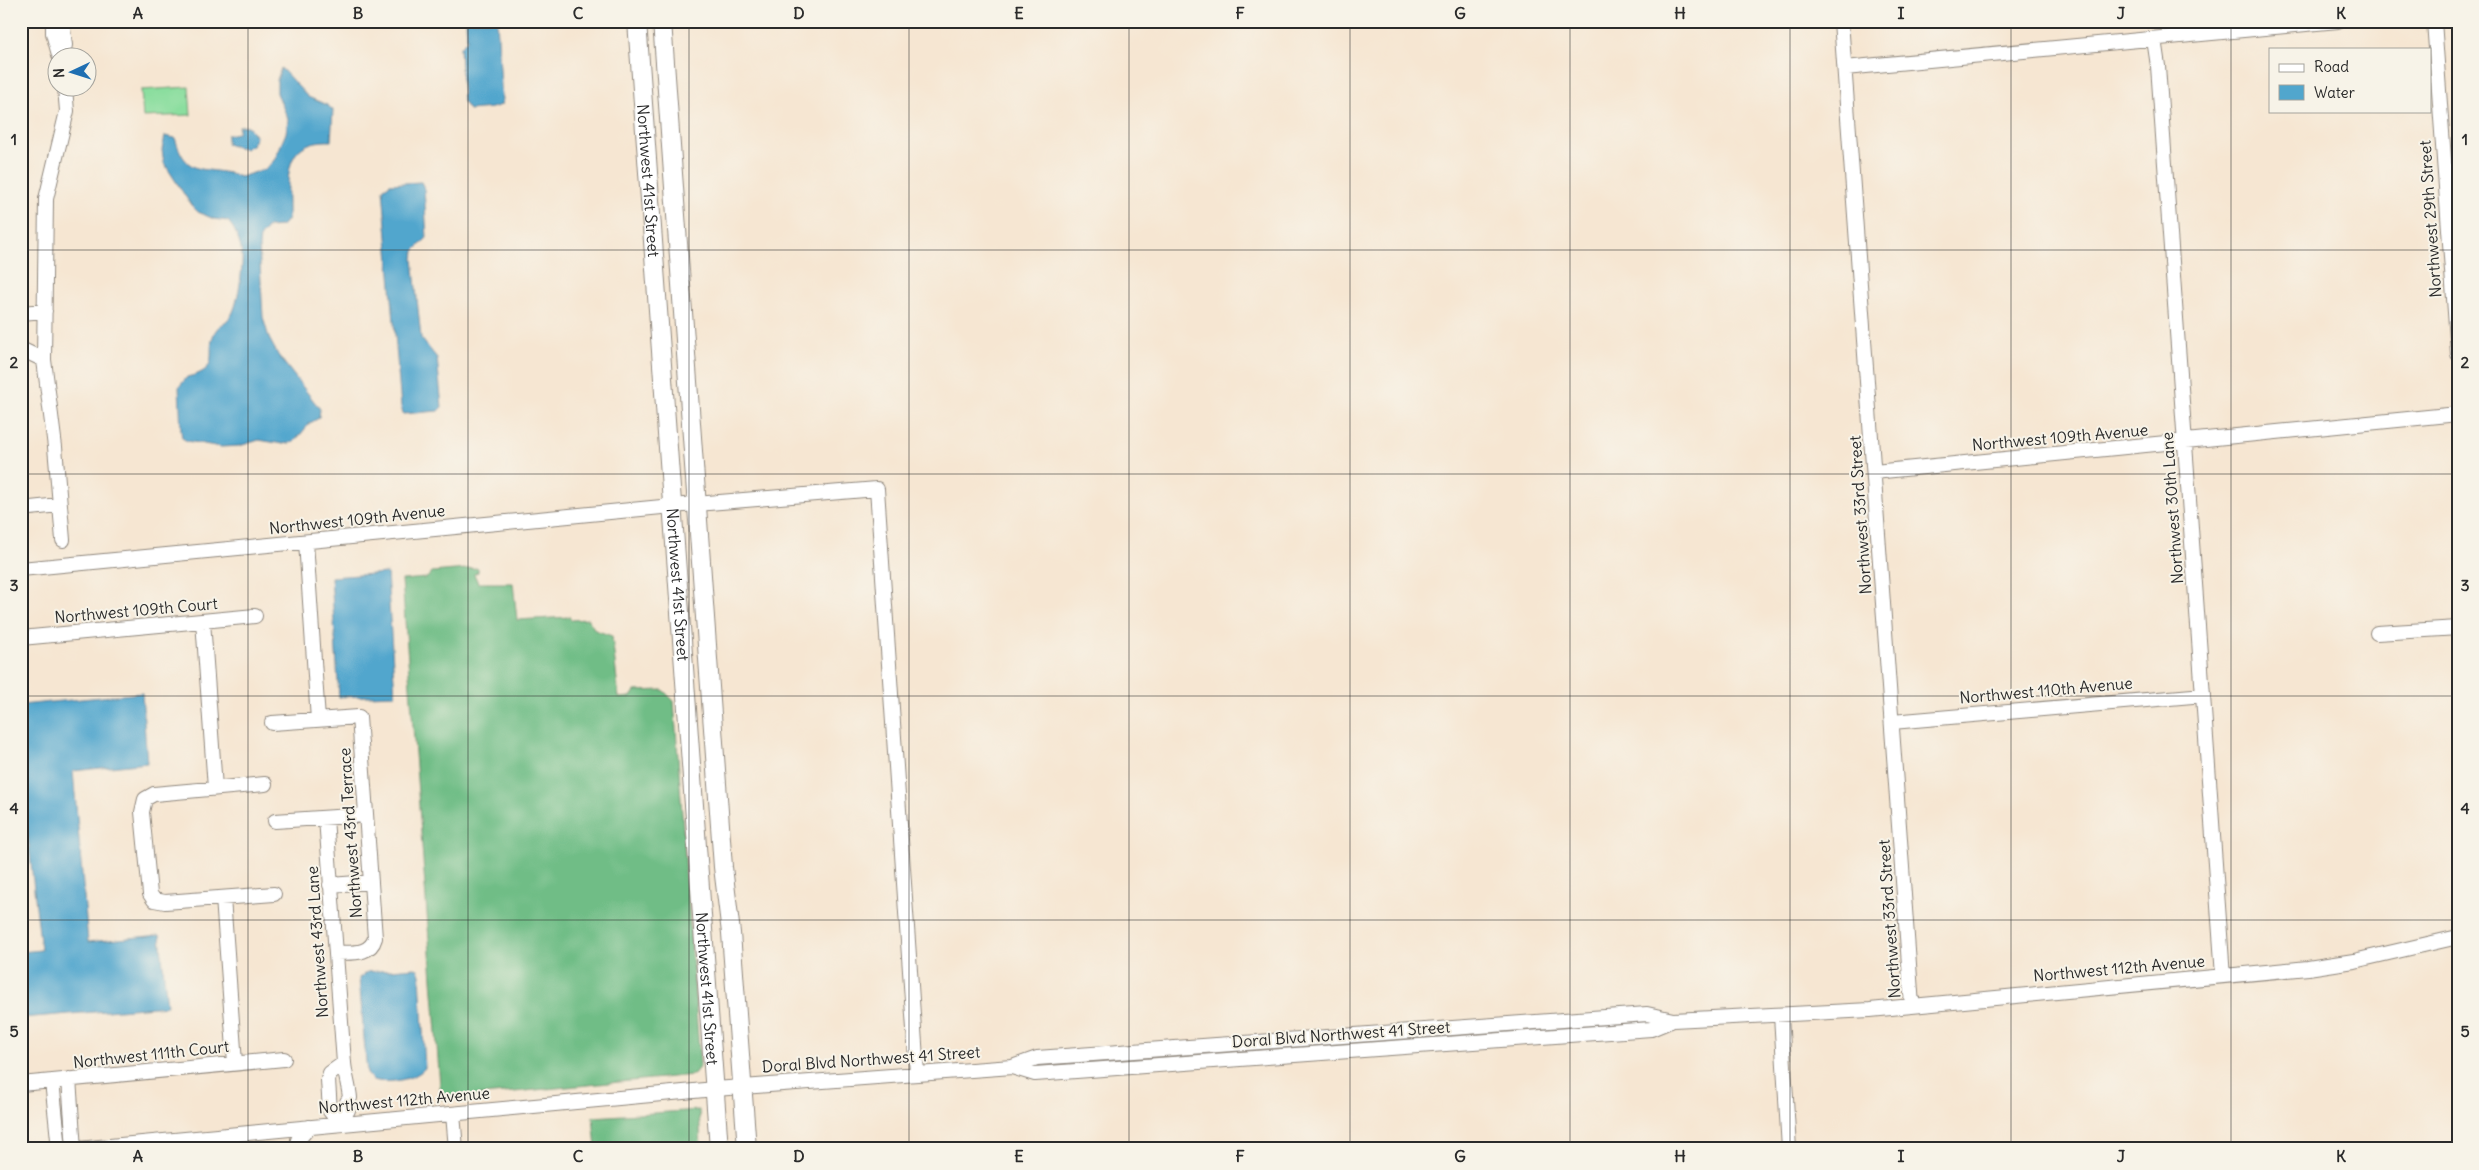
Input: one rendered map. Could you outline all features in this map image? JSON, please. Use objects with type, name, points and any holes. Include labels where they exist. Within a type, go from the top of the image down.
[{"type":"main road","name":"Northwest 41st Street","points":[[637,21],[719,1149]]},
{"type":"main road","name":"Northwest 41st Street","points":[[662,21],[723,866],[731,934],[738,1087],[738,1149]]},
{"type":"main road","name":"Northwest 41st Street","points":[[738,1087],[747,1149]]},
{"type":"street","points":[[53,21],[53,33],[58,48]]},
{"type":"street","points":[[62,21],[64,48]]},
{"type":"street","name":"Northwest 33rd Street","points":[[1841,21],[1912,1006]]},
{"type":"street","points":[[1845,68],[2338,21]]},
{"type":"street","name":"Northwest 29th Street","points":[[2434,21],[2458,354]]},
{"type":"street","name":"Northwest 30th Lane","points":[[2154,39],[2158,66],[2223,976]]},
{"type":"street","points":[[63,540],[44,360],[46,199],[67,112],[66,98]]},
{"type":"street","points":[[21,313],[45,311]]},
{"type":"street","points":[[21,349],[44,360]]},
{"type":"street","name":"Northwest 109th Avenue","points":[[1874,472],[2458,414]]},
{"type":"street","name":"Northwest 109th Avenue","points":[[21,569],[672,506],[877,489],[917,1073]]},
{"type":"street","points":[[21,509],[60,505]]},
{"type":"street","points":[[272,723],[318,720],[306,542]]},
{"type":"street","name":"Northwest 109th Court","points":[[21,638],[255,616]]},
{"type":"street","points":[[203,621],[215,788]]},
{"type":"street","points":[[2377,633],[2458,628]]},
{"type":"street","name":"Northwest 110th Avenue","points":[[1892,722],[2204,695]]},
{"type":"street","name":"Northwest 43rd Terrace","points":[[318,720],[359,717],[375,938],[371,947],[361,952],[336,953]]},
{"type":"street","points":[[265,784],[158,793],[146,798],[142,812],[150,894],[156,901],[165,902],[274,894]]},
{"type":"street","points":[[275,821],[366,815]]},
{"type":"street","name":"Northwest 43rd Lane","points":[[326,818],[344,1068],[342,1077],[344,1099],[347,1102],[348,1110],[340,1124]]},
{"type":"street","points":[[330,885],[371,882]]},
{"type":"street","points":[[224,898],[236,1063]]},
{"type":"street","name":"Northwest 112th Avenue","points":[[1780,1015],[1912,1006],[2342,963],[2458,937]]},
{"type":"street","points":[[1780,1015],[1789,1149]]},
{"type":"street","name":"Doral Blvd Northwest 41 Street","points":[[738,1087],[1012,1067],[1035,1074],[1651,1030],[1673,1020],[1780,1015]]},
{"type":"street","name":"Northwest 111th Court","points":[[21,1084],[284,1059]]},
{"type":"street","points":[[340,1124],[330,1111],[328,1088],[330,1073],[344,1068]]},
{"type":"street","name":"Northwest 43rd Lane","points":[[344,1068],[348,1076],[350,1098],[347,1102]]},
{"type":"street","points":[[69,1079],[76,1149]]},
{"type":"street","points":[[52,1081],[59,1149]]},
{"type":"street","points":[[328,1088],[343,1087]]},
{"type":"street","name":"Northwest 112th Avenue","points":[[76,1149],[738,1087]]},
{"type":"street","points":[[55,1110],[71,1108]]},
{"type":"street","points":[[453,1114],[456,1149]]},
{"type":"street","points":[[297,1149],[298,1140],[309,1127]]},
{"type":"green space","points":[[189,87],[191,115],[143,117],[141,90]]},
{"type":"green space","points":[[478,568],[478,572],[474,574],[478,583],[513,583],[517,620],[570,617],[571,620],[588,619],[595,630],[612,636],[619,698],[631,697],[635,691],[663,690],[674,701],[700,1066],[693,1075],[441,1099],[402,580],[427,578],[432,572]]},
{"type":"green space","points":[[699,1110],[701,1149],[596,1149],[593,1117]]},
{"type":"water","points":[[466,21],[497,21],[501,105],[492,108],[469,110],[463,102],[460,47],[467,40]]},
{"type":"water","points":[[281,68],[308,97],[327,105],[333,110],[331,141],[314,142],[302,147],[295,156],[290,166],[288,178],[288,219],[282,226],[268,227],[260,236],[259,246],[263,317],[269,338],[278,355],[320,409],[319,418],[310,423],[294,442],[283,444],[259,440],[239,446],[221,447],[187,441],[182,438],[179,387],[187,377],[199,374],[209,364],[211,345],[216,330],[230,317],[238,297],[242,256],[238,237],[228,221],[214,219],[198,212],[191,205],[164,163],[162,150],[165,136],[175,138],[180,152],[186,161],[200,169],[228,173],[240,177],[266,169],[275,159],[286,133],[288,119],[277,93],[277,80]]},
{"type":"water","points":[[239,126],[248,126],[256,137],[252,145],[244,149],[227,144],[227,135],[238,133]]},
{"type":"water","points":[[421,182],[424,188],[427,238],[414,251],[413,259],[421,338],[437,358],[442,407],[438,411],[403,414],[383,189],[390,184]]},
{"type":"water","points":[[387,573],[395,695],[339,697],[331,577]]},
{"type":"water","points":[[142,693],[147,763],[73,771],[88,942],[160,935],[167,1006],[21,1018],[21,952],[41,950],[21,776],[21,705]]},
{"type":"water","points":[[418,969],[420,975],[425,1068],[415,1076],[401,1080],[386,1082],[373,1080],[367,1074],[359,978],[367,972]]}]
